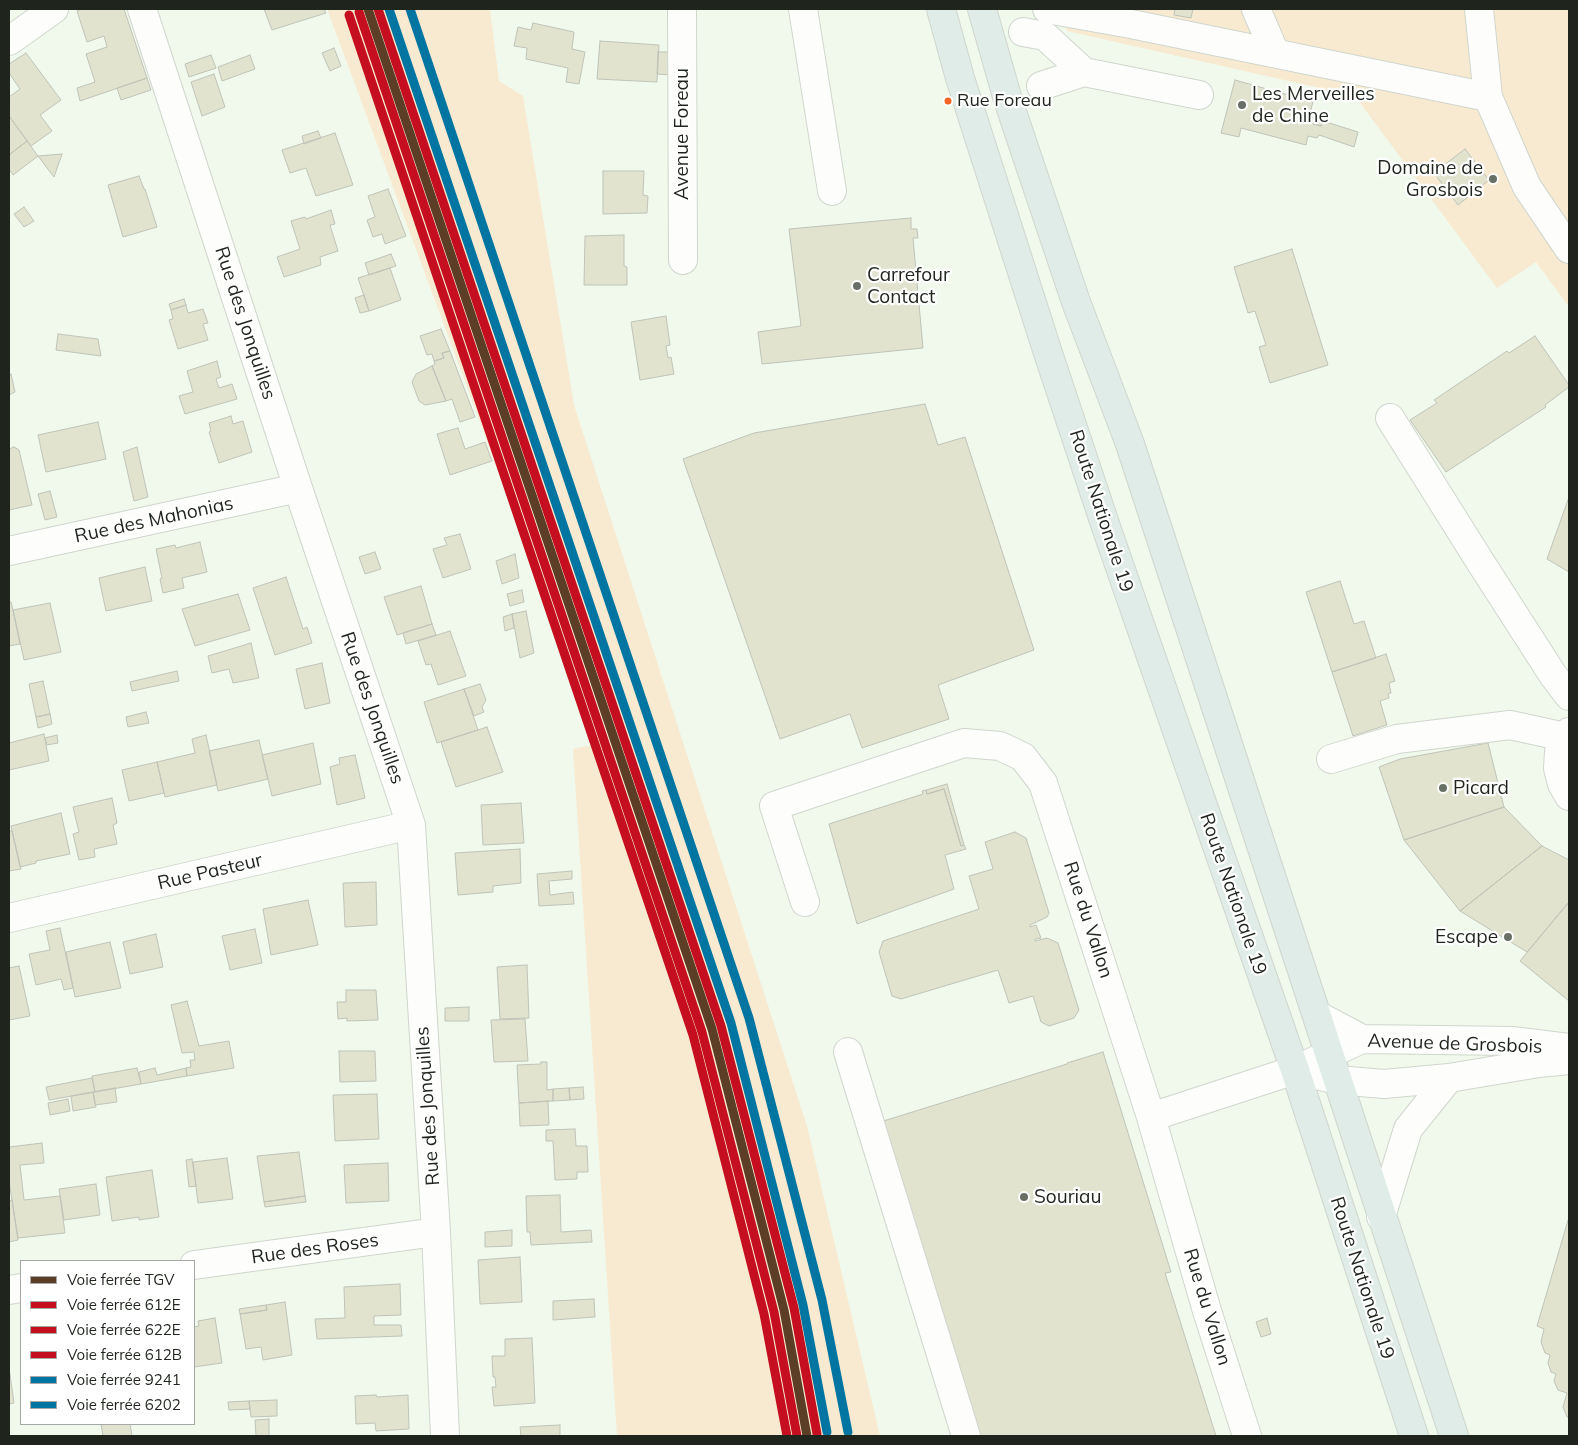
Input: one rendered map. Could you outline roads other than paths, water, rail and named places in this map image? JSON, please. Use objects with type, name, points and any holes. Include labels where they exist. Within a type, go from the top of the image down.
[{"type":"main road","name":"Route Nationale 19","points":[[941,9],[960,78],[1106,528],[1295,1070],[1414,1436]]},
{"type":"main road","name":"Route Nationale 19","points":[[984,9],[1008,100],[1076,302],[1130,444],[1454,1436]]},
{"type":"street","points":[[9,41],[54,9]]},
{"type":"street","name":"Rue des Jonquilles","points":[[142,9],[298,488],[411,826],[436,1232],[445,1436]]},
{"type":"street","name":"Avenue Foreau","points":[[682,9],[682,260]]},
{"type":"street","points":[[804,9],[832,191]]},
{"type":"street","points":[[1047,9],[1128,16],[1275,53],[1488,97]]},
{"type":"street","points":[[1256,9],[1275,53]]},
{"type":"street","points":[[1479,9],[1488,97],[1528,187],[1569,249]]},
{"type":"street","points":[[1023,32],[1045,36],[1084,72]]},
{"type":"street","points":[[1041,86],[1084,72],[1199,95]]},
{"type":"street","points":[[1390,418],[1553,675],[1569,696]]},
{"type":"street","name":"Rue des Mahonias","points":[[9,551],[298,488]]},
{"type":"street","points":[[1330,759],[1397,739],[1510,725],[1567,735],[1559,752],[1558,768],[1562,784],[1569,796]]},
{"type":"street","name":"Rue du Vallon","points":[[805,902],[774,806],[964,743],[1000,746],[1023,757],[1043,782],[1151,1117],[1207,1311],[1247,1436]]},
{"type":"street","name":"Rue Pasteur","points":[[9,918],[411,826]]},
{"type":"street","points":[[1317,1016],[1362,1039]]},
{"type":"street","name":"Avenue de Grosbois","points":[[1295,1070],[1362,1039],[1512,1042],[1569,1048]]},
{"type":"street","points":[[848,1052],[966,1436]]},
{"type":"street","name":"Avenue de Grosbois","points":[[1295,1070],[1337,1080],[1384,1084],[1449,1078],[1569,1060]]},
{"type":"street","points":[[1151,1117],[1295,1070]]},
{"type":"street","points":[[1382,1218],[1408,1129],[1449,1078]]},
{"type":"street","name":"Rue des Roses","points":[[195,1265],[436,1232]]},
{"type":"rail line","name":"TGV","points":[[368,9],[712,1029],[784,1310],[807,1436]]},
{"type":"rail line","name":"622E","points":[[378,9],[721,1026],[794,1308],[817,1434]]},
{"type":"rail line","name":"6202","points":[[389,9],[731,1023],[803,1305],[827,1432]]},
{"type":"rail line","name":"9241","points":[[410,9],[749,1018],[822,1300],[848,1432]]},
{"type":"rail line","name":"612E","points":[[359,12],[702,1032],[774,1312],[797,1436]]},
{"type":"rail line","name":"612B","points":[[349,15],[693,1035],[764,1314],[787,1436]]},
{"type":"place","name":"Rue Foreau","points":[[948,101]]},
{"type":"place","name":"Les Merveilles de Chine","points":[[1242,105]]},
{"type":"place","name":"Domaine de Grosbois","points":[[1493,179]]},
{"type":"place","name":"Carrefour Contact","points":[[857,286]]},
{"type":"place","name":"Picard","points":[[1443,788]]},
{"type":"place","name":"Escape","points":[[1508,937]]},
{"type":"place","name":"Souriau","points":[[1024,1197]]}]
